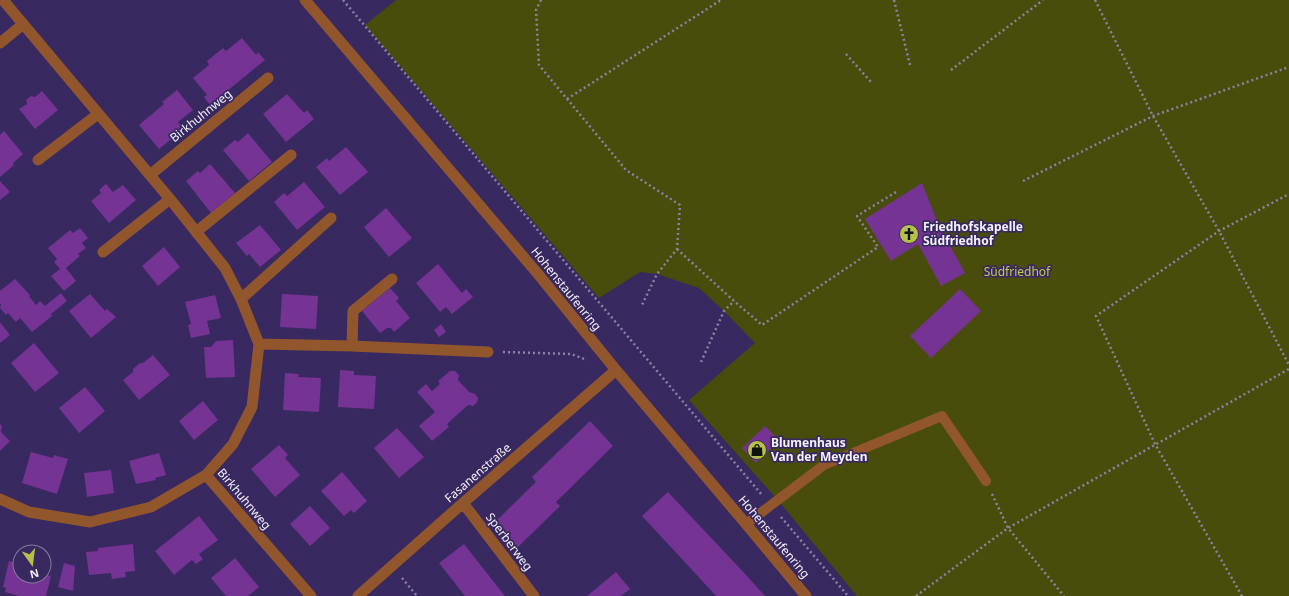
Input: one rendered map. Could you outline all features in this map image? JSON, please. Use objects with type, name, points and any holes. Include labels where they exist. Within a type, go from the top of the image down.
[{"type":"street","name":"Birkhuhnweg","points":[[3,0],[22,25],[170,199],[225,268],[241,299],[259,344],[252,407],[234,444],[206,475],[311,596]]},
{"type":"street","name":"Hohenstaufenring","points":[[305,0],[533,268],[616,370],[806,596]]},
{"type":"street","points":[[0,43],[22,25]]},
{"type":"street","name":"Birkhuhnweg","points":[[150,175],[268,78]]},
{"type":"street","points":[[38,160],[98,114]]},
{"type":"street","points":[[196,232],[291,155]]},
{"type":"street","points":[[103,252],[170,199]]},
{"type":"street","points":[[241,299],[331,218]]},
{"type":"street","points":[[352,346],[353,311],[392,279]]},
{"type":"street","points":[[259,344],[352,346],[488,352]]},
{"type":"street","name":"Fasanenstraße","points":[[358,596],[616,370]]},
{"type":"street","points":[[0,499],[29,512],[90,522],[151,507],[206,475]]},
{"type":"street","name":"Sperberweg","points":[[463,503],[534,596]]},
{"type":"lane","points":[[746,524],[824,465],[942,416],[986,481]]},
{"type":"path","points":[[343,0],[848,596]]},
{"type":"path","points":[[541,0],[536,10],[539,65],[626,170],[680,205],[677,249],[657,274],[642,305]]},
{"type":"path","points":[[567,99],[721,0]]},
{"type":"path","points":[[894,0],[910,65]]},
{"type":"path","points":[[952,70],[1043,0]]},
{"type":"path","points":[[916,596],[1008,528],[1289,367],[1219,232],[1153,116],[1095,0]]},
{"type":"path","points":[[846,54],[871,82]]},
{"type":"path","points":[[1023,181],[1153,116],[1289,67]]},
{"type":"path","points":[[677,249],[762,325],[878,247],[857,216],[896,192]]},
{"type":"path","points":[[1242,596],[1155,444],[1096,316],[1219,232],[1289,194]]},
{"type":"path","points":[[701,362],[724,311],[734,301]]},
{"type":"path","points":[[488,352],[571,354],[616,370]]},
{"type":"path","points":[[986,481],[1008,528],[1064,596]]},
{"type":"path","points":[[392,566],[417,596]]},
{"type":"green space","name":"Südfriedhof","points":[[396,0],[1289,0],[1289,596],[857,596],[777,499],[689,400],[755,343],[699,288],[657,274],[640,272],[599,298],[365,25]]},
{"type":"building","points":[[242,38],[256,55],[258,52],[265,60],[210,105],[204,97],[207,95],[193,78],[209,65],[207,61],[223,48],[226,51]]},
{"type":"building","points":[[177,90],[193,110],[178,122],[184,129],[159,149],[139,125],[164,104],[162,102]]},
{"type":"building","points":[[42,91],[58,110],[35,129],[19,109],[27,104],[26,100],[31,96],[35,97]]},
{"type":"building","points":[[287,94],[304,113],[307,110],[314,119],[286,142],[263,114]]},
{"type":"building","points":[[4,131],[23,154],[13,163],[14,165],[0,177],[0,135]]},
{"type":"building","points":[[248,133],[272,162],[249,181],[223,150],[235,140],[238,142]]},
{"type":"building","points":[[346,147],[368,172],[340,195],[316,167],[327,158],[329,161]]},
{"type":"building","points":[[210,164],[235,193],[211,213],[186,181],[198,171],[200,173]]},
{"type":"building","points":[[0,181],[10,192],[0,200]]},
{"type":"building","points":[[304,182],[325,207],[297,230],[274,202],[284,193],[287,196]]},
{"type":"building","name":"Friedhofskapelle Südfriedhof","points":[[922,183],[938,223],[965,273],[941,286],[918,244],[891,261],[865,219]]},
{"type":"building","points":[[106,184],[113,192],[123,185],[136,200],[109,223],[91,201],[101,193],[99,190]]},
{"type":"building","points":[[386,208],[412,238],[389,257],[364,227]]},
{"type":"building","points":[[260,225],[281,250],[260,267],[249,254],[247,256],[236,243]]},
{"type":"building","points":[[80,228],[88,238],[82,243],[86,248],[78,254],[80,256],[66,268],[76,281],[64,291],[51,276],[60,269],[54,262],[57,259],[48,248],[70,230],[73,233]]},
{"type":"building","points":[[164,247],[180,267],[158,286],[142,266]]},
{"type":"building","points":[[438,264],[462,293],[466,289],[473,297],[452,314],[446,307],[440,312],[416,283]]},
{"type":"building","points":[[15,279],[30,295],[29,296],[36,305],[40,301],[45,306],[61,293],[67,301],[51,314],[52,316],[32,332],[20,318],[16,322],[8,313],[6,315],[0,308],[0,291]]},
{"type":"building","points":[[390,288],[399,298],[396,301],[410,318],[394,332],[391,328],[387,328],[380,333],[362,311]]},
{"type":"building","points":[[960,289],[981,311],[931,358],[910,336]]},
{"type":"building","points":[[90,294],[105,311],[107,309],[116,317],[91,338],[69,311]]},
{"type":"building","points":[[282,294],[318,296],[316,329],[280,327]]},
{"type":"building","points":[[215,295],[221,318],[207,321],[210,334],[191,338],[188,325],[191,324],[185,302]]},
{"type":"building","points":[[0,322],[10,335],[0,343]]},
{"type":"building","points":[[441,324],[446,332],[439,337],[434,330]]},
{"type":"building","points":[[233,340],[235,377],[206,378],[204,347],[211,347],[216,341]]},
{"type":"building","points":[[34,343],[59,373],[35,392],[11,363]]},
{"type":"building","points":[[153,355],[170,375],[139,400],[123,380],[133,372],[133,369],[140,363],[143,363]]},
{"type":"building","points":[[340,370],[354,371],[354,375],[376,376],[374,409],[338,407]]},
{"type":"building","points":[[450,371],[455,371],[459,375],[458,380],[469,392],[475,394],[478,398],[477,402],[473,406],[468,405],[447,424],[449,427],[432,441],[419,426],[435,412],[417,392],[426,384],[432,391],[440,384],[438,381]]},
{"type":"building","points":[[285,373],[299,374],[298,377],[321,378],[319,412],[283,410]]},
{"type":"building","points":[[85,387],[105,411],[79,433],[59,408]]},
{"type":"building","points":[[203,401],[218,420],[194,440],[179,421]]},
{"type":"building","points":[[590,421],[613,446],[556,502],[560,506],[517,548],[493,524],[536,482],[532,477]]},
{"type":"building","points":[[0,424],[2,426],[1,432],[10,441],[0,451]]},
{"type":"building","points":[[765,426],[779,440],[756,463],[742,448]]},
{"type":"building","points":[[397,428],[424,457],[399,478],[374,448]]},
{"type":"building","points":[[279,445],[288,455],[285,458],[300,475],[275,497],[251,469]]},
{"type":"building","points":[[31,452],[53,458],[54,455],[68,459],[57,494],[22,483]]},
{"type":"building","points":[[159,453],[166,475],[155,478],[156,480],[136,484],[129,461]]},
{"type":"building","points":[[111,470],[114,493],[87,497],[84,473]]},
{"type":"building","points":[[342,472],[367,501],[354,513],[351,510],[344,516],[321,491]]},
{"type":"building","points":[[668,492],[765,596],[716,596],[642,516]]},
{"type":"building","points":[[310,506],[330,528],[310,546],[290,524]]},
{"type":"building","points":[[199,516],[218,540],[199,554],[203,559],[196,564],[192,560],[174,575],[155,551]]},
{"type":"building","points":[[133,544],[135,571],[125,572],[126,577],[112,579],[111,573],[89,575],[86,552],[98,551],[98,548]]},
{"type":"building","points":[[464,544],[505,596],[465,596],[439,563]]},
{"type":"building","points":[[235,558],[259,587],[248,596],[226,596],[211,578]]},
{"type":"building","points":[[9,561],[12,562],[12,584],[49,584],[46,596],[19,596],[5,592],[6,588],[3,587]]},
{"type":"building","points":[[64,563],[75,566],[73,591],[58,587]]},
{"type":"building","points":[[616,572],[630,589],[621,596],[587,596]]},
{"type":"place","name":"Friedhofskapelle Südfriedhof","points":[[909,234]]},
{"type":"place","name":"Blumenhaus Van der Meyden","points":[[757,450]]}]
